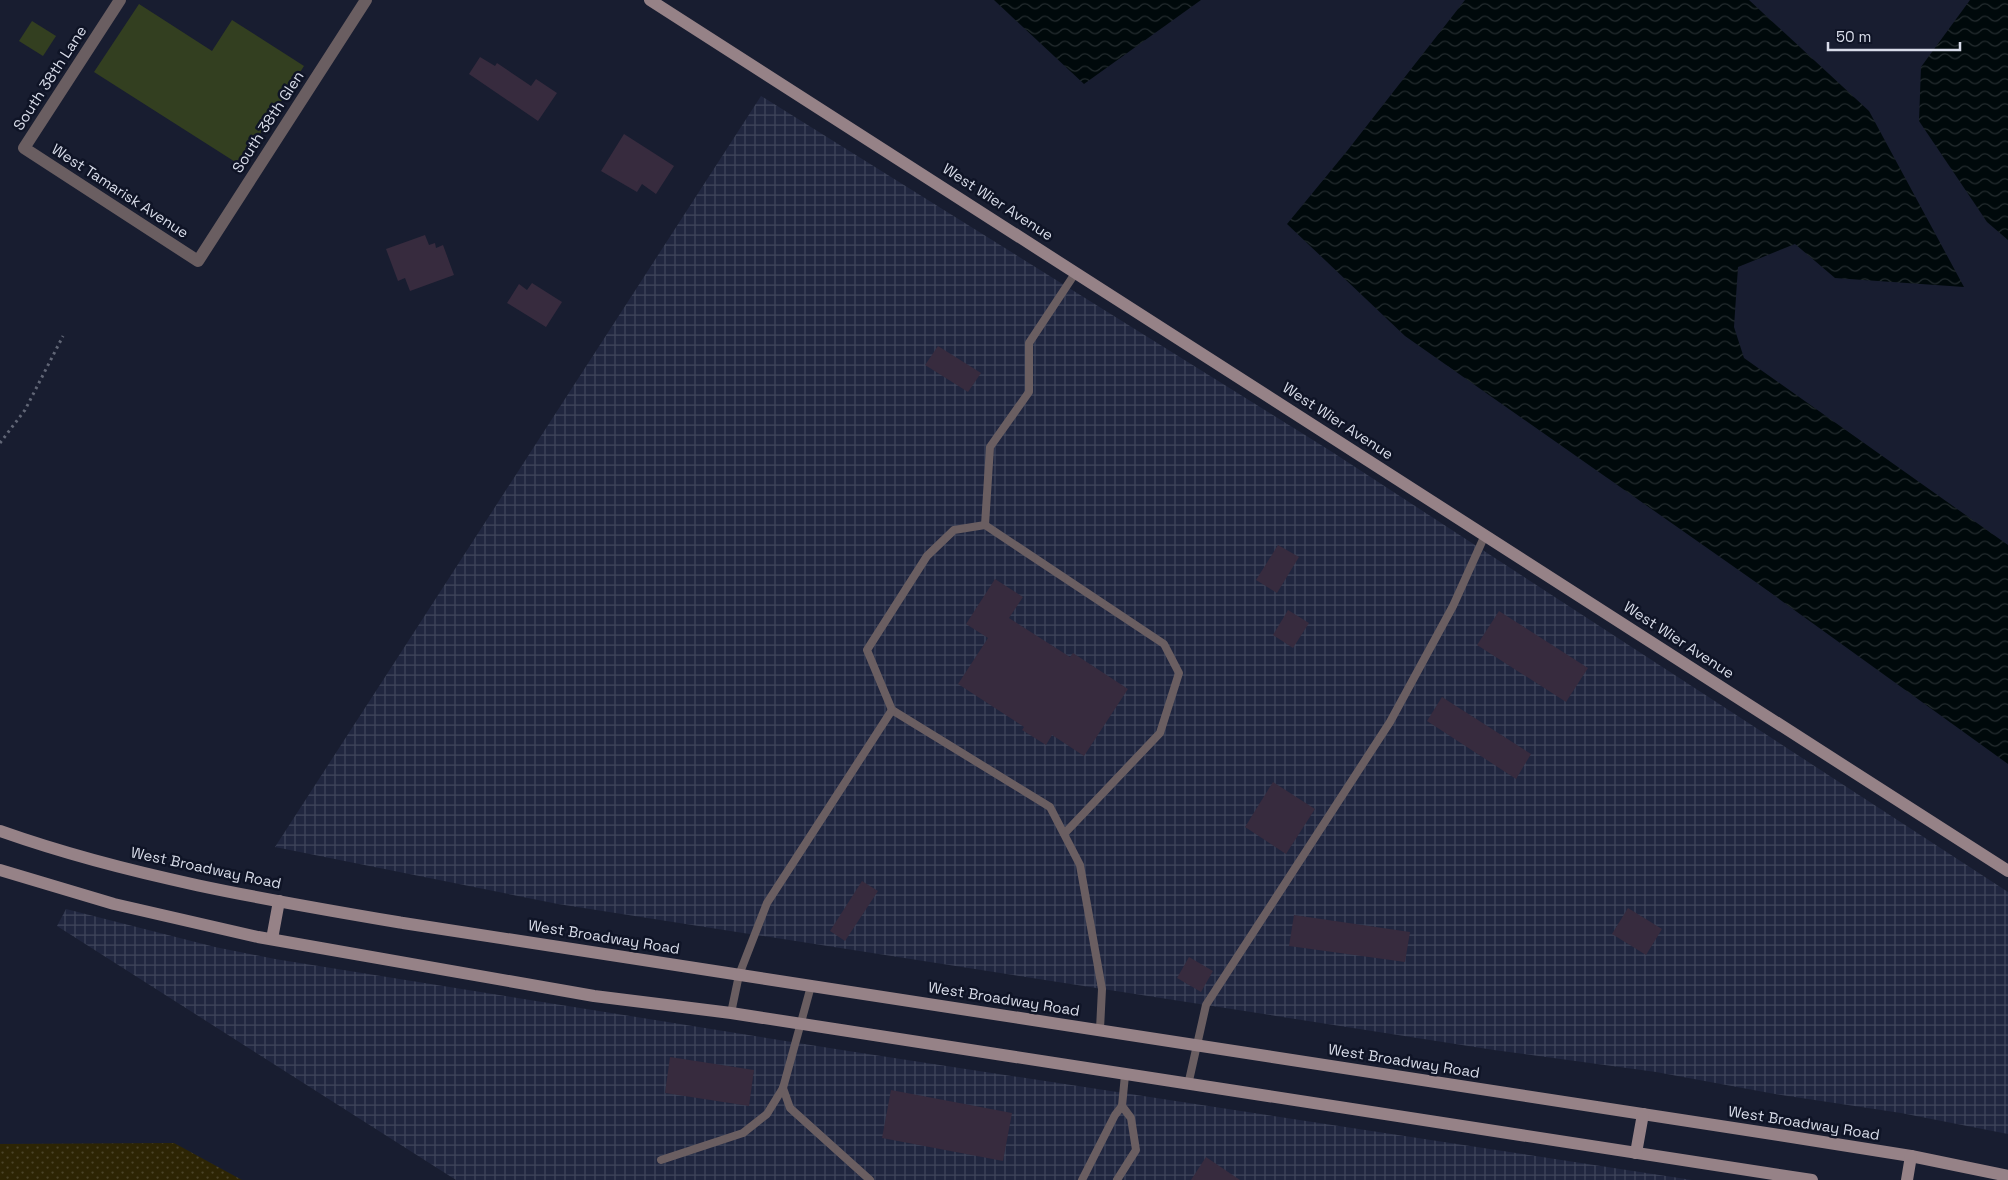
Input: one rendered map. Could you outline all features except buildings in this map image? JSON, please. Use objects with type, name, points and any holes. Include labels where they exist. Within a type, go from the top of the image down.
[{"type":"main road","name":"West Wier Avenue","points":[[650,0],[2008,871]]},
{"type":"main road","name":"West Broadway Road","points":[[0,831],[95,860],[156,875],[279,901],[403,923],[1911,1156],[2008,1176]]},
{"type":"main road","points":[[0,870],[114,904],[272,939],[594,996],[731,1013],[1812,1180]]},
{"type":"main road","points":[[272,939],[279,901]]},
{"type":"main road","points":[[1636,1153],[1644,1114]]},
{"type":"main road","points":[[1907,1180],[1911,1156]]},
{"type":"street","name":"South 38th Lane","points":[[24,148],[120,0]]},
{"type":"street","name":"South 38th Glen","points":[[198,261],[366,0]]},
{"type":"street","name":"West Tamarisk Avenue","points":[[24,148],[198,261]]},
{"type":"lane","points":[[985,524],[990,448],[1029,392],[1029,343],[1076,272]]},
{"type":"lane","points":[[1064,834],[1160,733],[1179,672],[1164,644],[985,524],[954,530],[927,556],[867,650],[892,710],[1050,807],[1080,866],[1102,989],[1100,1030]]},
{"type":"lane","points":[[1188,1085],[1206,1005],[1390,722],[1453,606],[1485,535]]},
{"type":"lane","points":[[731,1013],[739,975],[767,903],[892,710]]},
{"type":"lane","points":[[661,1160],[743,1133],[766,1114],[783,1088],[811,986]]},
{"type":"lane","points":[[1082,1180],[1115,1115],[1122,1106],[1124,1075]]},
{"type":"lane","points":[[783,1088],[790,1108],[870,1180]]},
{"type":"lane","points":[[1117,1180],[1136,1150],[1130,1118],[1122,1106]]},
{"type":"path","points":[[0,443],[25,410],[63,336]]},
{"type":"shaded area","points":[[761,96],[1329,450],[2008,892],[2008,1134],[1901,1113],[1775,1094],[1656,1072],[1494,1050],[558,904],[275,847]]},
{"type":"shaded area","points":[[66,909],[215,947],[275,959],[842,1050],[1692,1180],[456,1180],[57,926]]},
{"type":"sand","points":[[174,1143],[242,1180],[0,1180],[0,1144]]},
{"type":"green space","points":[[139,4],[212,51],[232,20],[304,66],[240,165],[94,72]]},
{"type":"green space","points":[[32,21],[56,36],[43,56],[19,41]]},
{"type":"water","points":[[994,0],[1201,0],[1084,84]]},
{"type":"water","points":[[1465,0],[1749,0],[1869,111],[1964,287],[1835,278],[1795,244],[1738,267],[1734,327],[1744,358],[2008,545],[2008,764],[1757,583],[1405,336],[1287,224],[1347,151]]},
{"type":"water","points":[[1970,0],[2008,0],[2008,240],[1987,222],[1919,121],[1921,67]]}]
